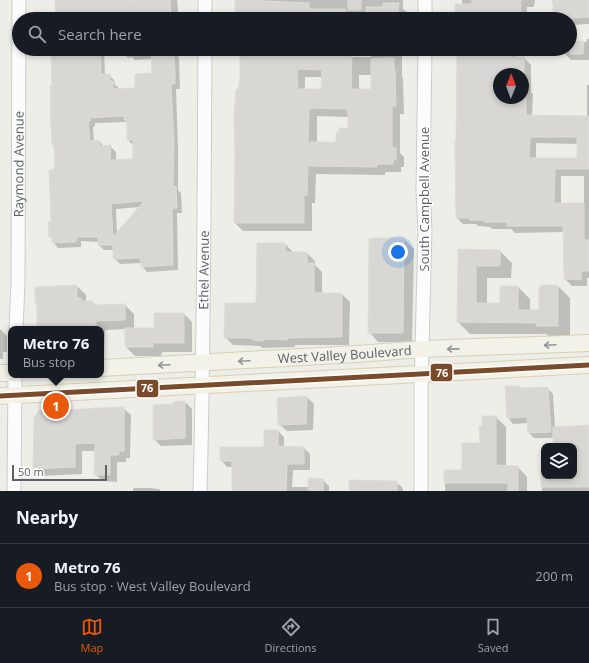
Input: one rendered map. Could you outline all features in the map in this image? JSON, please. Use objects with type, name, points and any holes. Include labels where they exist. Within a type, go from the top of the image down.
[{"type":"main road","name":"West Valley Boulevard","points":[[104,368],[423,349],[589,343]]},
{"type":"main road","name":"West Valley Boulevard","points":[[7,396],[589,365]]},
{"type":"street","name":"Raymond Avenue","points":[[19,0],[19,12]]},
{"type":"street","points":[[205,0],[205,12]]},
{"type":"street","points":[[425,0],[425,12]]},
{"type":"street","name":"Raymond Avenue","points":[[16,326],[18,283],[19,56]]},
{"type":"street","name":"Ethel Avenue","points":[[200,491],[203,385],[205,56]]},
{"type":"street","name":"South Campbell Avenue","points":[[421,491],[421,388],[425,230],[423,191],[425,56]]},
{"type":"street","points":[[14,378],[7,396],[14,491]]},
{"type":"building","points":[[55,0],[170,0],[171,12],[117,12],[56,12]]},
{"type":"building","points":[[243,0],[309,3],[309,9],[345,9],[345,12],[235,12],[235,1]]},
{"type":"building","points":[[348,0],[361,0],[361,10],[348,10]]},
{"type":"building","points":[[472,0],[521,0],[520,12],[455,12],[455,4],[472,4]]},
{"type":"building","points":[[553,0],[589,0],[589,17],[577,18],[577,12],[553,12]]},
{"type":"building","points":[[383,3],[399,3],[398,12],[366,12],[366,7],[383,7]]},
{"type":"building","points":[[577,41],[584,41],[583,54],[577,54]]},
{"type":"building","points":[[51,56],[100,56],[101,74],[110,74],[110,81],[113,81],[113,89],[135,88],[135,74],[152,73],[151,56],[174,56],[175,84],[171,84],[174,144],[173,187],[176,186],[177,208],[172,208],[173,265],[141,267],[140,258],[113,259],[113,245],[98,245],[98,237],[76,237],[76,242],[52,243],[52,237],[49,237],[48,222],[51,222],[49,170],[54,169],[55,166],[54,145],[52,145],[50,86],[52,86]],"holes":[[[124,116],[124,120],[127,120],[127,140],[133,140],[133,159],[110,160],[111,145],[100,146],[99,140],[90,141],[88,122],[90,121],[90,118]],[[144,201],[113,237],[111,204]]]},
{"type":"building","points":[[240,56],[352,56],[351,89],[371,89],[371,59],[394,58],[396,106],[392,106],[392,148],[396,148],[396,160],[393,159],[393,164],[377,164],[377,167],[308,166],[307,195],[304,195],[304,223],[234,223],[234,118],[236,89],[239,89]],"holes":[[[297,69],[322,70],[321,89],[298,89]],[[309,108],[348,109],[348,128],[339,128],[339,132],[336,132],[336,142],[308,142]]]},
{"type":"building","points":[[457,56],[524,57],[524,68],[493,68],[493,104],[526,104],[526,115],[589,116],[589,169],[555,169],[554,203],[584,203],[584,240],[589,240],[589,271],[581,271],[581,280],[564,279],[563,226],[507,226],[507,222],[484,222],[484,220],[470,220],[470,218],[456,218],[455,142]],"holes":[[[530,137],[577,137],[577,158],[529,158]]]},
{"type":"building","points":[[369,238],[404,238],[403,333],[368,333]]},
{"type":"building","points":[[257,243],[285,243],[285,252],[307,252],[307,263],[314,263],[314,293],[342,293],[342,337],[287,338],[287,340],[264,339],[264,341],[253,340],[253,338],[224,338],[225,303],[256,303]]},
{"type":"building","points":[[458,249],[500,250],[500,266],[476,266],[476,303],[500,303],[500,286],[518,286],[518,310],[539,310],[540,285],[558,285],[558,326],[536,326],[537,323],[457,322]]},
{"type":"building","points":[[77,285],[77,298],[81,298],[81,301],[93,301],[93,304],[96,305],[125,304],[125,320],[96,321],[96,326],[37,326],[35,287]]},
{"type":"building","points":[[154,313],[184,313],[184,343],[153,343],[153,347],[125,347],[125,328],[154,328]]},
{"type":"building","points":[[505,386],[520,386],[520,388],[548,387],[551,432],[528,433],[527,417],[507,418]]},
{"type":"building","points":[[307,396],[306,424],[278,425],[277,398]]},
{"type":"building","points":[[185,401],[185,438],[153,440],[153,405],[173,404],[173,402]]},
{"type":"building","points":[[124,407],[124,451],[119,451],[119,455],[110,455],[110,475],[94,475],[95,443],[75,444],[75,467],[33,469],[34,417],[39,411]]},
{"type":"building","points":[[482,416],[496,416],[496,465],[518,466],[518,491],[508,491],[508,483],[444,483],[444,470],[462,470],[462,443],[480,443],[479,426],[482,426]]},
{"type":"building","points":[[589,425],[589,487],[541,487],[541,479],[577,479],[577,443],[553,443],[553,427]]},
{"type":"building","points":[[264,430],[278,430],[278,446],[304,447],[304,464],[287,464],[286,491],[232,491],[232,461],[220,461],[220,447],[264,447]]},
{"type":"building","points":[[308,478],[323,479],[323,491],[308,490]]},
{"type":"building","points":[[349,480],[397,481],[397,491],[349,491]]},
{"type":"transit line","name":"76","points":[[0,396],[589,365]]},
{"type":"place","name":"Metro 76","points":[[56,406]]}]
